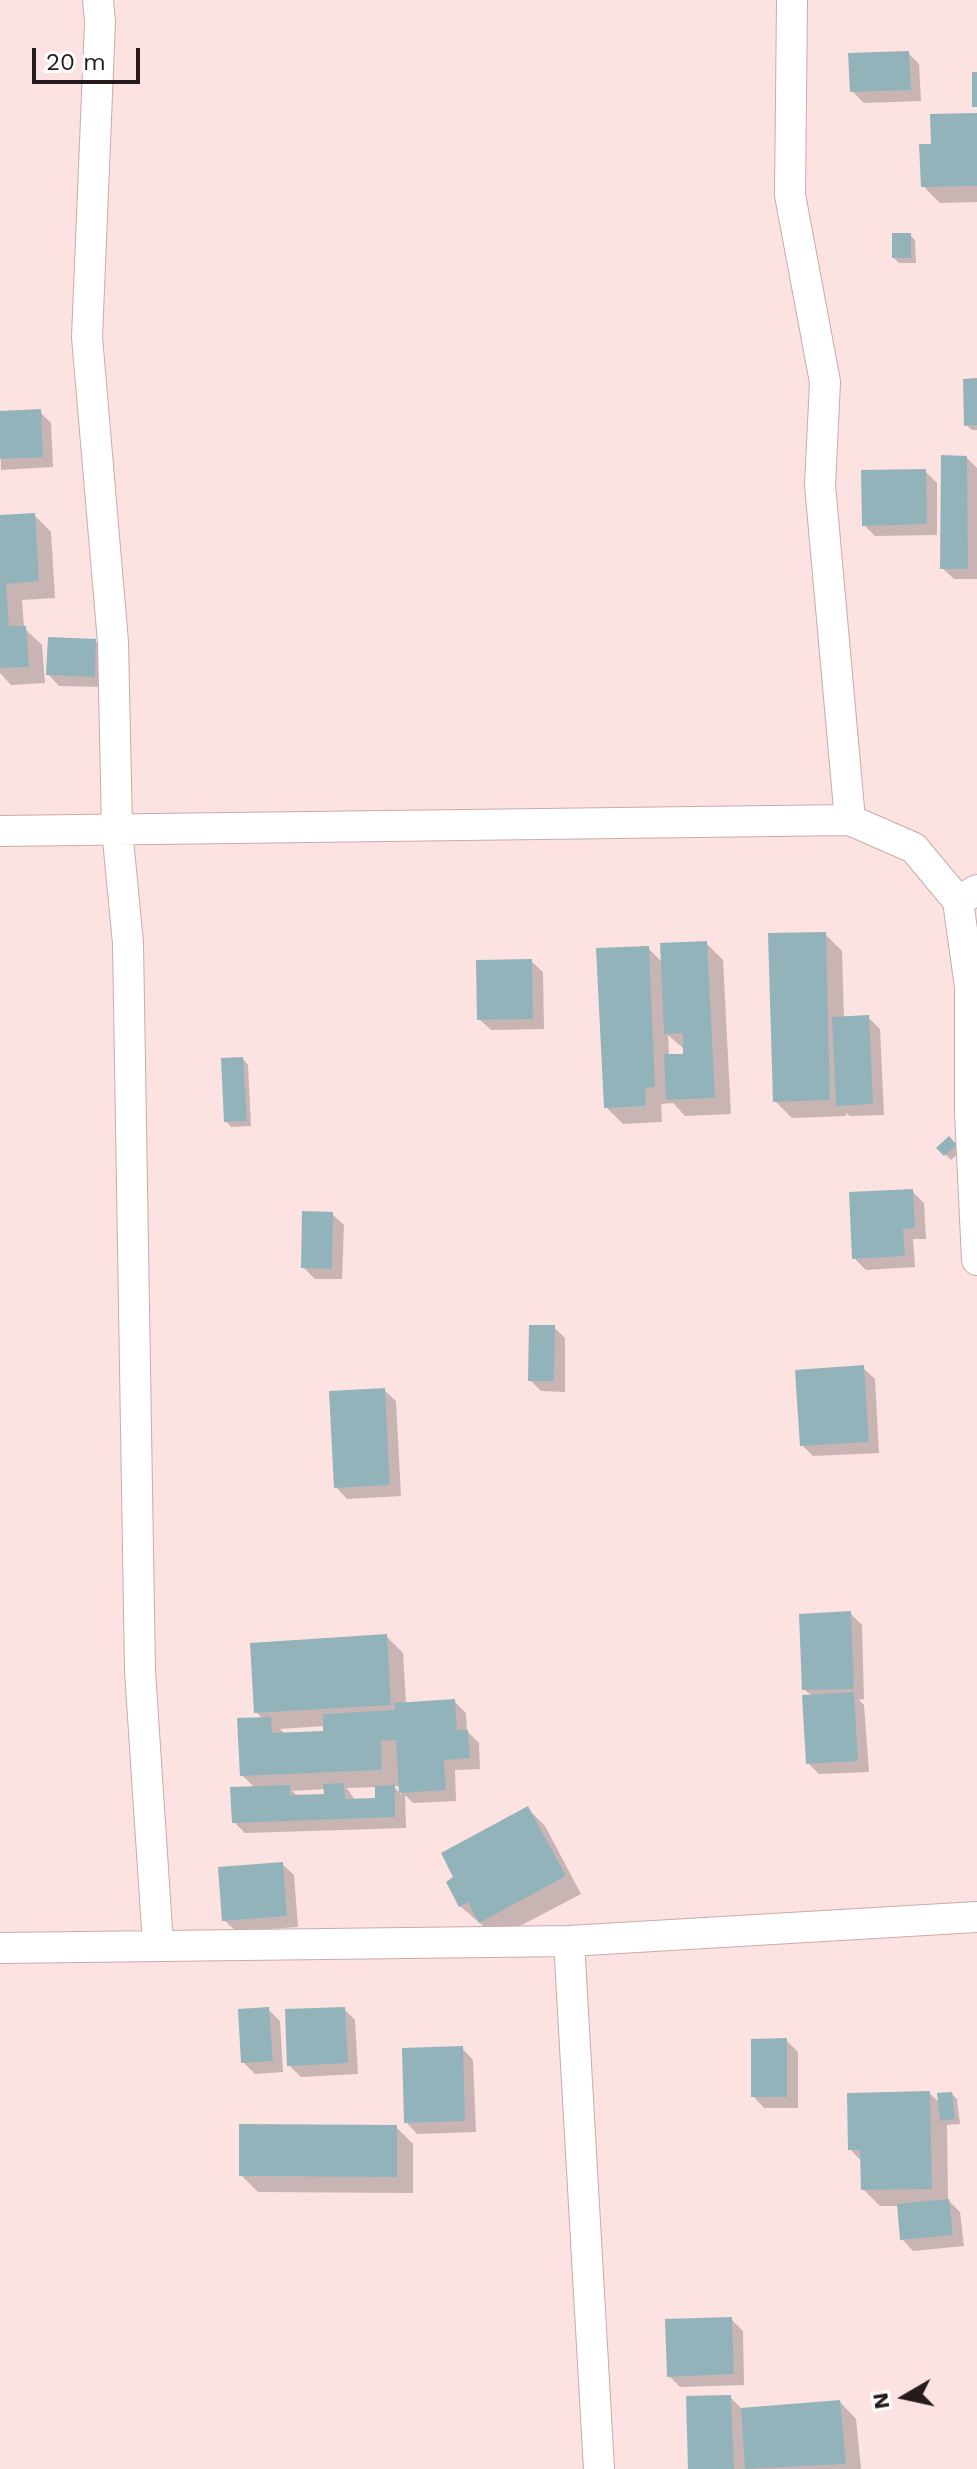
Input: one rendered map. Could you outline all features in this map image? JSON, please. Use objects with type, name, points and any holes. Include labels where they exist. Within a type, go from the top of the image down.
[{"type":"street","points":[[98,0],[100,22],[87,337],[113,642],[117,829],[128,943],[140,1671],[158,1945]]},
{"type":"street","points":[[792,0],[790,195],[825,382],[820,485],[850,820]]},
{"type":"street","points":[[0,831],[850,820],[914,848],[967,896],[970,1113],[977,1260]]},
{"type":"street","points":[[0,1948],[569,1941],[977,1917]]},
{"type":"street","points":[[569,1941],[599,2469]]},
{"type":"building","points":[[909,51],[911,90],[850,92],[848,53]]},
{"type":"building","points":[[972,72],[977,72],[977,107],[972,107]]},
{"type":"building","points":[[977,113],[977,186],[921,187],[919,144],[931,144],[930,114]]},
{"type":"building","points":[[892,233],[911,233],[911,258],[892,258]]},
{"type":"building","points":[[977,378],[977,425],[964,426],[963,379]]},
{"type":"building","points":[[41,409],[43,457],[0,459],[0,411]]},
{"type":"building","points":[[941,455],[967,456],[968,569],[940,569]]},
{"type":"building","points":[[926,469],[927,524],[862,526],[861,470]]},
{"type":"building","points":[[35,513],[39,581],[6,584],[9,626],[26,626],[29,667],[0,668],[0,515]]},
{"type":"building","points":[[48,637],[96,639],[95,677],[46,675]]},
{"type":"building","points":[[826,932],[830,1100],[773,1102],[768,933]]},
{"type":"building","points":[[707,941],[715,1098],[666,1100],[664,1054],[683,1054],[683,1033],[664,1034],[660,943]]},
{"type":"building","points":[[649,946],[655,1087],[645,1088],[646,1106],[604,1108],[596,948]]},
{"type":"building","points":[[532,959],[533,1019],[477,1020],[476,960]]},
{"type":"building","points":[[869,1015],[873,1104],[836,1106],[832,1017]]},
{"type":"building","points":[[243,1057],[247,1121],[224,1122],[221,1058]]},
{"type":"building","points":[[949,1136],[957,1145],[944,1156],[936,1148]]},
{"type":"building","points":[[913,1189],[915,1228],[903,1229],[905,1256],[852,1259],[849,1192]]},
{"type":"building","points":[[302,1211],[333,1212],[332,1269],[301,1268]]},
{"type":"building","points":[[529,1325],[555,1325],[554,1381],[528,1381]]},
{"type":"building","points":[[864,1365],[869,1442],[800,1446],[795,1370]]},
{"type":"building","points":[[385,1388],[390,1485],[334,1488],[329,1391]]},
{"type":"building","points":[[851,1611],[854,1689],[802,1690],[799,1614]]},
{"type":"building","points":[[387,1634],[391,1705],[254,1713],[250,1643]]},
{"type":"building","points":[[854,1692],[858,1761],[806,1764],[802,1695]]},
{"type":"building","points":[[455,1699],[457,1730],[468,1730],[470,1758],[444,1760],[446,1790],[399,1793],[396,1740],[381,1741],[382,1770],[240,1776],[237,1718],[271,1717],[272,1733],[323,1731],[323,1714],[395,1710],[394,1703]]},
{"type":"building","points":[[344,1783],[345,1799],[375,1798],[375,1786],[395,1785],[395,1817],[232,1823],[230,1787],[290,1785],[290,1795],[324,1794],[323,1784]]},
{"type":"building","points":[[528,1806],[566,1876],[479,1923],[468,1902],[459,1907],[446,1882],[453,1877],[441,1853]]},
{"type":"building","points":[[283,1862],[287,1916],[222,1921],[218,1867]]},
{"type":"building","points":[[269,2007],[273,2061],[241,2063],[238,2009]]},
{"type":"building","points":[[345,2007],[348,2063],[287,2066],[285,2009]]},
{"type":"building","points":[[787,2038],[787,2097],[751,2097],[751,2039]]},
{"type":"building","points":[[463,2046],[465,2121],[404,2123],[402,2048]]},
{"type":"building","points":[[930,2091],[932,2189],[861,2190],[860,2150],[848,2150],[847,2093]]},
{"type":"building","points":[[952,2092],[955,2119],[940,2121],[937,2093]]},
{"type":"building","points":[[239,2124],[397,2125],[397,2177],[239,2176]]},
{"type":"building","points":[[949,2199],[953,2235],[900,2240],[897,2204]]},
{"type":"building","points":[[732,2317],[734,2374],[667,2377],[665,2319]]},
{"type":"building","points":[[731,2395],[734,2469],[688,2469],[686,2396]]},
{"type":"building","points":[[840,2400],[846,2464],[745,2469],[741,2408]]}]
